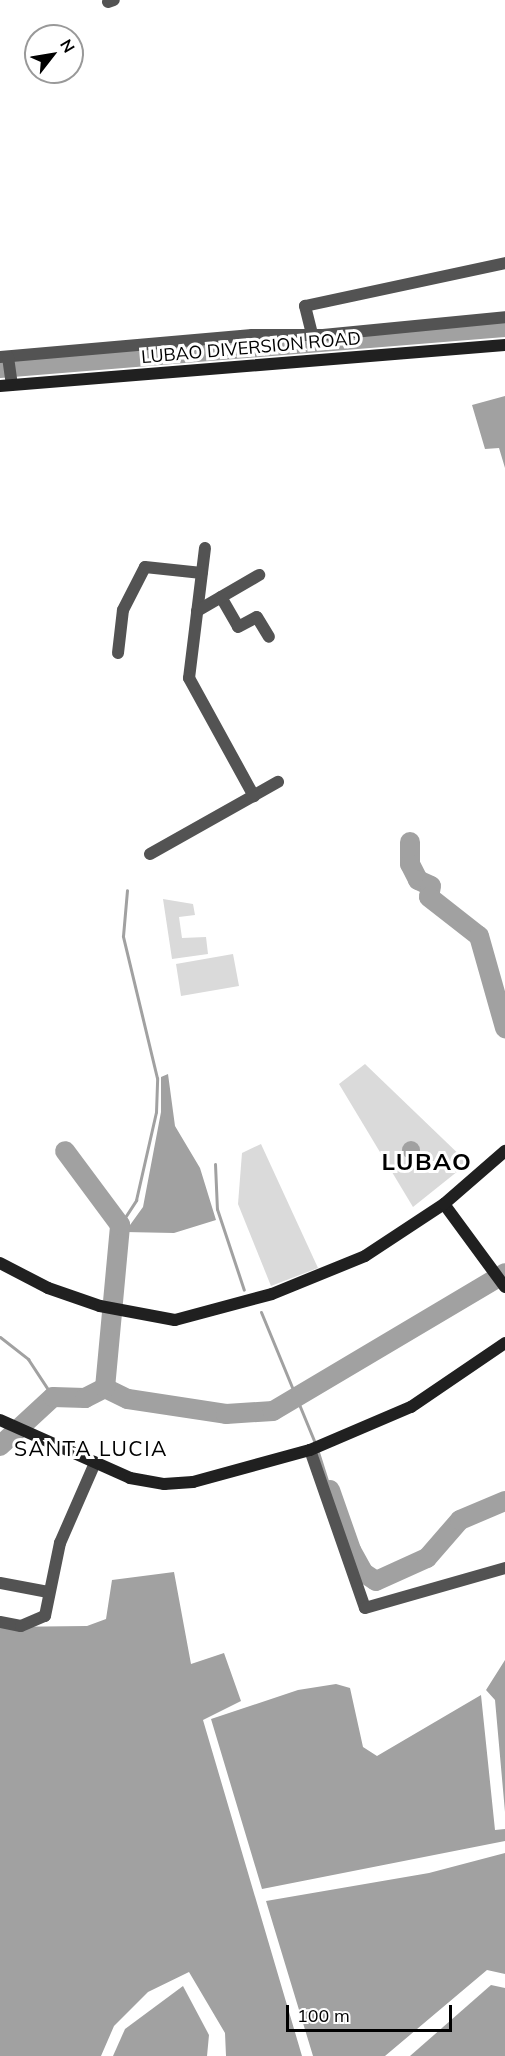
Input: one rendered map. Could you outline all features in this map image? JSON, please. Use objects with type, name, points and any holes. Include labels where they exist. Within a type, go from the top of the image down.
[{"type":"street","points":[[312,334],[305,306],[505,263]]},
{"type":"street","points":[[8,383],[6,358],[505,316]]},
{"type":"street","name":"LUBAO DIVERSION ROAD","points":[[8,383],[505,345]]},
{"type":"street","points":[[206,548],[189,678],[254,796]]},
{"type":"street","points":[[118,654],[123,610],[145,567],[202,573]]},
{"type":"street","points":[[197,611],[259,575]]},
{"type":"street","points":[[221,597],[238,627],[257,617],[269,637]]},
{"type":"street","points":[[150,854],[278,782]]},
{"type":"street","points":[[0,1263],[48,1288],[100,1306],[134,1315],[175,1320],[272,1294],[386,1245],[444,1204],[505,1151]]},
{"type":"street","points":[[444,1204],[505,1287]]},
{"type":"street","points":[[0,1420],[94,1465],[164,1484],[193,1482],[315,1448],[411,1407],[505,1343]]},
{"type":"street","points":[[315,1448],[365,1608],[505,1568]]},
{"type":"street","points":[[0,1622],[36,1623],[45,1616],[48,1592],[60,1544],[94,1465]]},
{"type":"street","points":[[0,1583],[48,1592]]},
{"type":"shaded area","points":[[505,396],[505,468],[499,448],[485,449],[472,405]]},
{"type":"shaded area","points":[[163,899],[193,904],[195,915],[179,917],[182,938],[206,937],[208,954],[172,959]]},
{"type":"shaded area","points":[[233,954],[239,986],[181,996],[176,964]]},
{"type":"shaded area","points":[[365,1064],[468,1163],[413,1207],[339,1084]]},
{"type":"shaded area","points":[[168,1074],[175,1126],[200,1168],[216,1220],[174,1233],[125,1232],[143,1207],[161,1112],[161,1077]]},
{"type":"shaded area","points":[[407,1141],[415,1141],[420,1146],[418,1157],[407,1159],[402,1154],[402,1146]]},
{"type":"shaded area","points":[[261,1144],[318,1268],[271,1286],[238,1204],[242,1153]]},
{"type":"shaded area","points":[[174,1572],[191,1664],[224,1653],[241,1701],[203,1720],[302,2056],[226,2056],[225,2033],[189,1972],[148,1992],[114,2026],[101,2056],[0,2056],[0,1627],[87,1626],[106,1619],[112,1580]]},
{"type":"shaded area","points":[[505,1660],[505,1812],[495,1700],[486,1690]]},
{"type":"shaded area","points":[[336,1684],[350,1688],[363,1747],[377,1756],[481,1695],[495,1830],[505,1829],[505,1841],[262,1889],[211,1719],[298,1690]]},
{"type":"shaded area","points":[[505,1853],[505,1974],[487,1970],[385,2056],[313,2056],[266,1901],[429,1873]]},
{"type":"shaded area","points":[[491,1985],[505,1988],[505,2056],[410,2056]]},
{"type":"shaded area","points":[[183,1986],[209,2035],[207,2056],[113,2056],[125,2029]]},
{"type":"waterway","points":[[0,368],[505,327]]},
{"type":"waterway","points":[[410,842],[410,864],[418,880],[431,886],[429,897],[479,936],[505,1028]]},
{"type":"waterway","points":[[120,1225],[136,1200],[156,1112],[157,1078],[123,936],[127,890]]},
{"type":"waterway","points":[[0,1446],[53,1397],[85,1398],[105,1388],[120,1225],[65,1151]]},
{"type":"waterway","points":[[215,1164],[217,1209],[244,1290]]},
{"type":"waterway","points":[[105,1388],[128,1399],[226,1414],[273,1411],[505,1273]]},
{"type":"waterway","points":[[261,1312],[315,1443]]},
{"type":"waterway","points":[[0,1337],[28,1359],[53,1397]]},
{"type":"waterway","points":[[317,1449],[330,1490]]},
{"type":"waterway","points":[[330,1490],[351,1550],[364,1573],[376,1581],[427,1558],[460,1520],[505,1501]]},
{"type":"district","name":"LUBAO","points":[[427,1162]]},
{"type":"district","name":"SANTA LUCIA","points":[[91,1448]]}]
